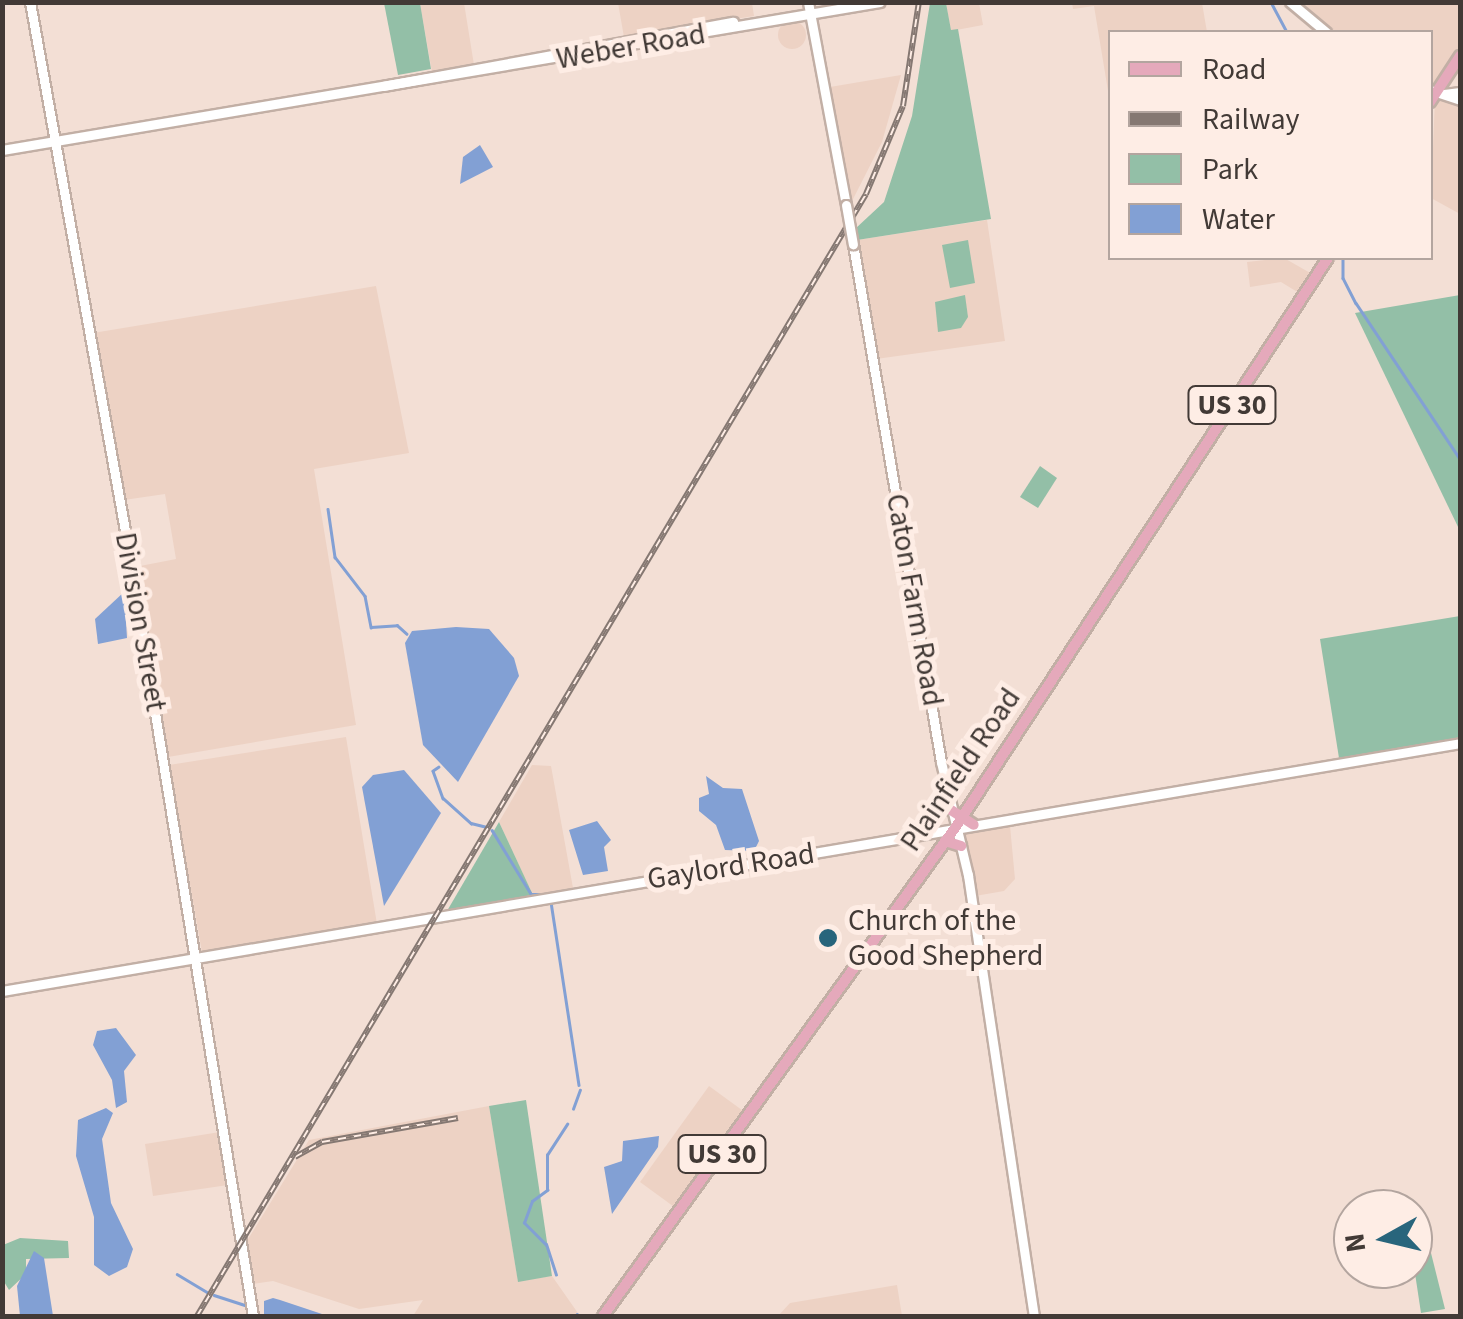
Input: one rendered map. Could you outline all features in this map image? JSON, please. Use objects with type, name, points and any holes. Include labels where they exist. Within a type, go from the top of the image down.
[{"type":"main road","points":[[1435,94],[1460,56]]},
{"type":"main road","name":"Plainfield Road","points":[[607,1316],[955,828],[1327,260]]},
{"type":"main road","points":[[951,810],[964,813],[974,825]]},
{"type":"main road","points":[[945,841],[960,846]]},
{"type":"street","name":"Division Street","points":[[30,2],[197,958],[253,1316]]},
{"type":"street","name":"Weber Road","points":[[5,152],[849,2]]},
{"type":"street","name":"Weber Road","points":[[809,9],[880,2]]},
{"type":"street","points":[[1290,2],[1324,30]]},
{"type":"street","name":"Caton Farm Road","points":[[809,9],[960,846],[1034,1316]]},
{"type":"street","points":[[1435,94],[1460,92]]},
{"type":"street","points":[[1435,94],[1460,100]]},
{"type":"street","name":"Gaylord Road","points":[[2,991],[1460,744]]},
{"type":"shaded area","points":[[420,3],[464,3],[474,65],[432,72]]},
{"type":"shaded area","points":[[618,3],[752,3],[754,16],[624,37]]},
{"type":"shaded area","points":[[946,3],[979,3],[983,25],[951,31]]},
{"type":"shaded area","points":[[1072,3],[1202,3],[1207,30],[1108,30],[1108,91],[1094,6],[1073,9]]},
{"type":"shaded area","points":[[1307,3],[1460,3],[1460,54],[1433,89],[1433,30],[1325,30],[1301,11]]},
{"type":"shaded area","points":[[792,21],[802,25],[806,35],[802,45],[792,49],[782,45],[778,35],[782,25]]},
{"type":"shaded area","points":[[901,75],[882,142],[849,207],[830,87]]},
{"type":"shaded area","points":[[1435,98],[1460,100],[1460,214],[1433,199]]},
{"type":"shaded area","points":[[987,220],[1005,341],[876,359],[857,240]]},
{"type":"shaded area","points":[[1288,260],[1312,274],[1299,293],[1281,282],[1250,287],[1247,262]]},
{"type":"shaded area","points":[[376,286],[409,453],[314,469],[356,725],[168,757],[135,567],[176,559],[165,494],[124,500],[93,333]]},
{"type":"shaded area","points":[[346,737],[377,924],[203,958],[169,765]]},
{"type":"shaded area","points":[[532,765],[551,766],[573,888],[533,895],[499,822]]},
{"type":"shaded area","points":[[1010,826],[1015,879],[1004,891],[975,896],[965,833]]},
{"type":"shaded area","points":[[709,1086],[746,1113],[677,1209],[640,1182]]},
{"type":"shaded area","points":[[489,1106],[518,1281],[552,1276],[580,1316],[413,1316],[423,1300],[359,1309],[273,1281],[252,1284],[245,1244],[309,1140]]},
{"type":"shaded area","points":[[220,1132],[228,1185],[153,1196],[145,1144]]},
{"type":"shaded area","points":[[897,1285],[902,1316],[778,1316],[790,1303]]},
{"type":"green space","points":[[384,3],[420,3],[431,69],[398,75]]},
{"type":"green space","points":[[930,3],[946,3],[951,30],[958,29],[991,219],[857,240],[855,229],[884,202],[912,116]]},
{"type":"green space","points":[[968,240],[975,283],[950,288],[942,245]]},
{"type":"green space","points":[[965,295],[968,317],[961,328],[938,332],[935,302]]},
{"type":"green space","points":[[1460,295],[1460,531],[1355,313]]},
{"type":"green space","points":[[1040,466],[1057,478],[1038,508],[1020,497]]},
{"type":"green space","points":[[1460,616],[1460,738],[1339,758],[1320,639]]},
{"type":"green space","points":[[499,822],[533,895],[447,911]]},
{"type":"green space","points":[[526,1100],[552,1276],[518,1282],[489,1106]]},
{"type":"green space","points":[[20,1238],[68,1241],[69,1258],[26,1259],[26,1274],[9,1290],[3,1280],[3,1245]]},
{"type":"green space","points":[[1433,1261],[1445,1309],[1421,1313],[1417,1289],[1433,1289]]},
{"type":"water","points":[[480,145],[493,167],[460,184],[463,157]]},
{"type":"water","points":[[124,592],[127,638],[98,644],[95,619]]},
{"type":"water","points":[[489,629],[514,658],[519,676],[458,782],[423,745],[405,643],[412,631]]},
{"type":"water","points":[[404,770],[441,813],[384,906],[362,787],[373,775]]},
{"type":"water","points":[[706,776],[723,788],[742,789],[759,841],[754,851],[725,850],[716,825],[699,811],[699,798],[709,794]]},
{"type":"water","points":[[597,821],[611,840],[604,847],[608,871],[583,875],[569,830]]},
{"type":"water","points":[[116,1028],[136,1055],[124,1071],[127,1102],[116,1108],[112,1080],[93,1045],[97,1031]]},
{"type":"water","points":[[106,1108],[113,1113],[102,1139],[111,1203],[133,1249],[127,1267],[109,1276],[94,1265],[94,1217],[76,1156],[78,1120]]},
{"type":"water","points":[[659,1136],[658,1147],[612,1214],[604,1167],[622,1161],[623,1141]]},
{"type":"water","points":[[34,1251],[44,1258],[53,1316],[20,1316],[17,1286]]},
{"type":"water","points":[[273,1298],[328,1316],[264,1316],[264,1301]]},
{"type":"waterway","points":[[1271,2],[1286,30]]},
{"type":"waterway","points":[[1343,260],[1343,278],[1356,303],[1460,459]]},
{"type":"waterway","points":[[328,509],[335,557],[365,596],[371,627],[397,625],[407,634]]},
{"type":"waterway","points":[[439,767],[433,771],[443,798],[471,823],[487,827]]},
{"type":"waterway","points":[[492,830],[531,894],[547,894]]},
{"type":"waterway","points":[[551,902],[579,1085]]},
{"type":"waterway","points":[[573,1109],[580,1090]]},
{"type":"waterway","points":[[556,1275],[546,1245],[524,1223],[532,1201],[547,1190],[547,1155],[567,1124]]},
{"type":"waterway","points":[[177,1274],[207,1292]]},
{"type":"waterway","points":[[214,1295],[248,1306]]},
{"type":"railway","points":[[197,1316],[866,194],[903,106],[919,2]]},
{"type":"railway","points":[[295,1157],[322,1142],[458,1118]]},
{"type":"place","name":"Church of the Good Shepherd","points":[[828,938]]}]
